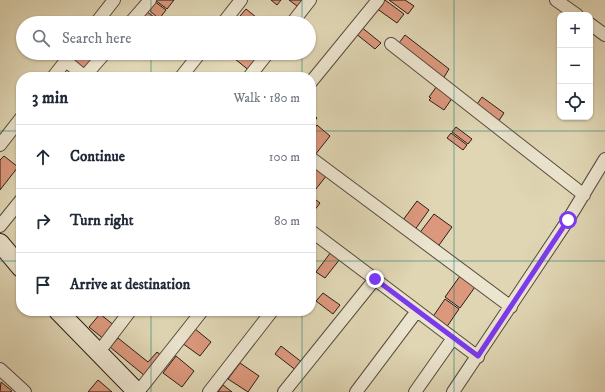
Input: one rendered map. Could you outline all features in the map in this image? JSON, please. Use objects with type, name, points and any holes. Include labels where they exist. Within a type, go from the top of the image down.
[{"type":"street","points":[[101,16],[114,0]]},
{"type":"street","points":[[136,16],[150,0]]},
{"type":"street","points":[[228,16],[241,0]]},
{"type":"street","points":[[297,16],[310,0]]},
{"type":"street","points":[[316,76],[378,0]]},
{"type":"street","points":[[556,0],[573,12]]},
{"type":"street","points":[[593,26],[605,35]]},
{"type":"street","points":[[391,44],[584,195]]},
{"type":"street","points":[[57,72],[67,60]]},
{"type":"street","points":[[71,60],[81,72]]},
{"type":"street","points":[[89,72],[99,60]]},
{"type":"street","points":[[185,72],[194,60]]},
{"type":"street","points":[[253,72],[262,60]]},
{"type":"street","points":[[0,145],[16,124]]},
{"type":"street","points":[[453,392],[511,307],[584,195],[605,159]]},
{"type":"street","points":[[316,162],[511,307]]},
{"type":"street","points":[[0,226],[16,206]]},
{"type":"street","points":[[316,235],[478,356]]},
{"type":"street","points":[[0,243],[16,262]]},
{"type":"street","points":[[284,392],[375,279]]},
{"type":"street","points":[[356,392],[417,311]]},
{"type":"street","points":[[66,316],[98,353],[138,392],[198,316]]},
{"type":"street","points":[[98,353],[126,316]]},
{"type":"street","points":[[209,392],[268,316]]},
{"type":"street","points":[[415,392],[453,338]]},
{"type":"street","points":[[0,369],[25,392]]},
{"type":"building","points":[[155,0],[174,0],[167,9]]},
{"type":"building","points":[[271,0],[281,0],[277,5]]},
{"type":"building","points":[[289,0],[305,0],[301,9]]},
{"type":"building","points":[[382,0],[385,0],[404,14],[397,23],[376,8]]},
{"type":"building","points":[[389,0],[405,0],[414,6],[408,14]]},
{"type":"building","points":[[154,1],[166,10],[161,16],[156,16],[148,9]]},
{"type":"building","points":[[246,9],[255,16],[240,16]]},
{"type":"building","points":[[146,11],[153,16],[142,16]]},
{"type":"building","points":[[360,26],[381,43],[375,49],[355,33]]},
{"type":"building","points":[[405,35],[449,69],[443,79],[396,47]]},
{"type":"building","points":[[72,60],[92,60],[86,72]]},
{"type":"building","points":[[236,60],[256,60],[259,62],[251,72]]},
{"type":"building","points":[[437,86],[453,97],[444,110],[429,100],[431,98],[429,97]]},
{"type":"building","points":[[482,97],[504,113],[496,125],[475,107]]},
{"type":"building","points":[[317,125],[330,136],[316,154]]},
{"type":"building","points":[[456,127],[472,139],[468,144],[452,132]]},
{"type":"building","points":[[451,133],[467,145],[463,150],[447,138]]},
{"type":"building","points":[[4,156],[16,165],[16,170],[0,190],[0,160]]},
{"type":"building","points":[[316,167],[327,175],[316,189]]},
{"type":"building","points":[[316,200],[320,203],[316,208]]},
{"type":"building","points":[[417,201],[429,210],[414,231],[403,220]]},
{"type":"building","points":[[434,214],[452,227],[437,248],[418,235]]},
{"type":"building","points":[[331,252],[340,259],[325,278],[316,272]]},
{"type":"building","points":[[460,276],[475,287],[460,308],[445,297]]},
{"type":"building","points":[[323,293],[340,305],[333,314],[316,301]]},
{"type":"building","points":[[445,299],[459,309],[446,328],[432,318]]},
{"type":"building","points":[[98,316],[102,316],[115,326],[105,340],[89,327]]},
{"type":"building","points":[[194,328],[211,342],[200,356],[182,343]]},
{"type":"building","points":[[118,338],[148,362],[157,352],[162,356],[145,376],[110,347]]},
{"type":"building","points":[[281,346],[303,363],[297,371],[275,354]]},
{"type":"building","points":[[176,356],[194,371],[182,387],[163,373]]},
{"type":"building","points":[[240,363],[259,376],[248,392],[228,379]]},
{"type":"building","points":[[98,380],[112,392],[88,392]]},
{"type":"building","points":[[1,382],[12,391],[0,392]]},
{"type":"building","points":[[223,385],[232,392],[218,392]]},
{"type":"route","points":[[375,279],[478,356],[568,220]]}]
